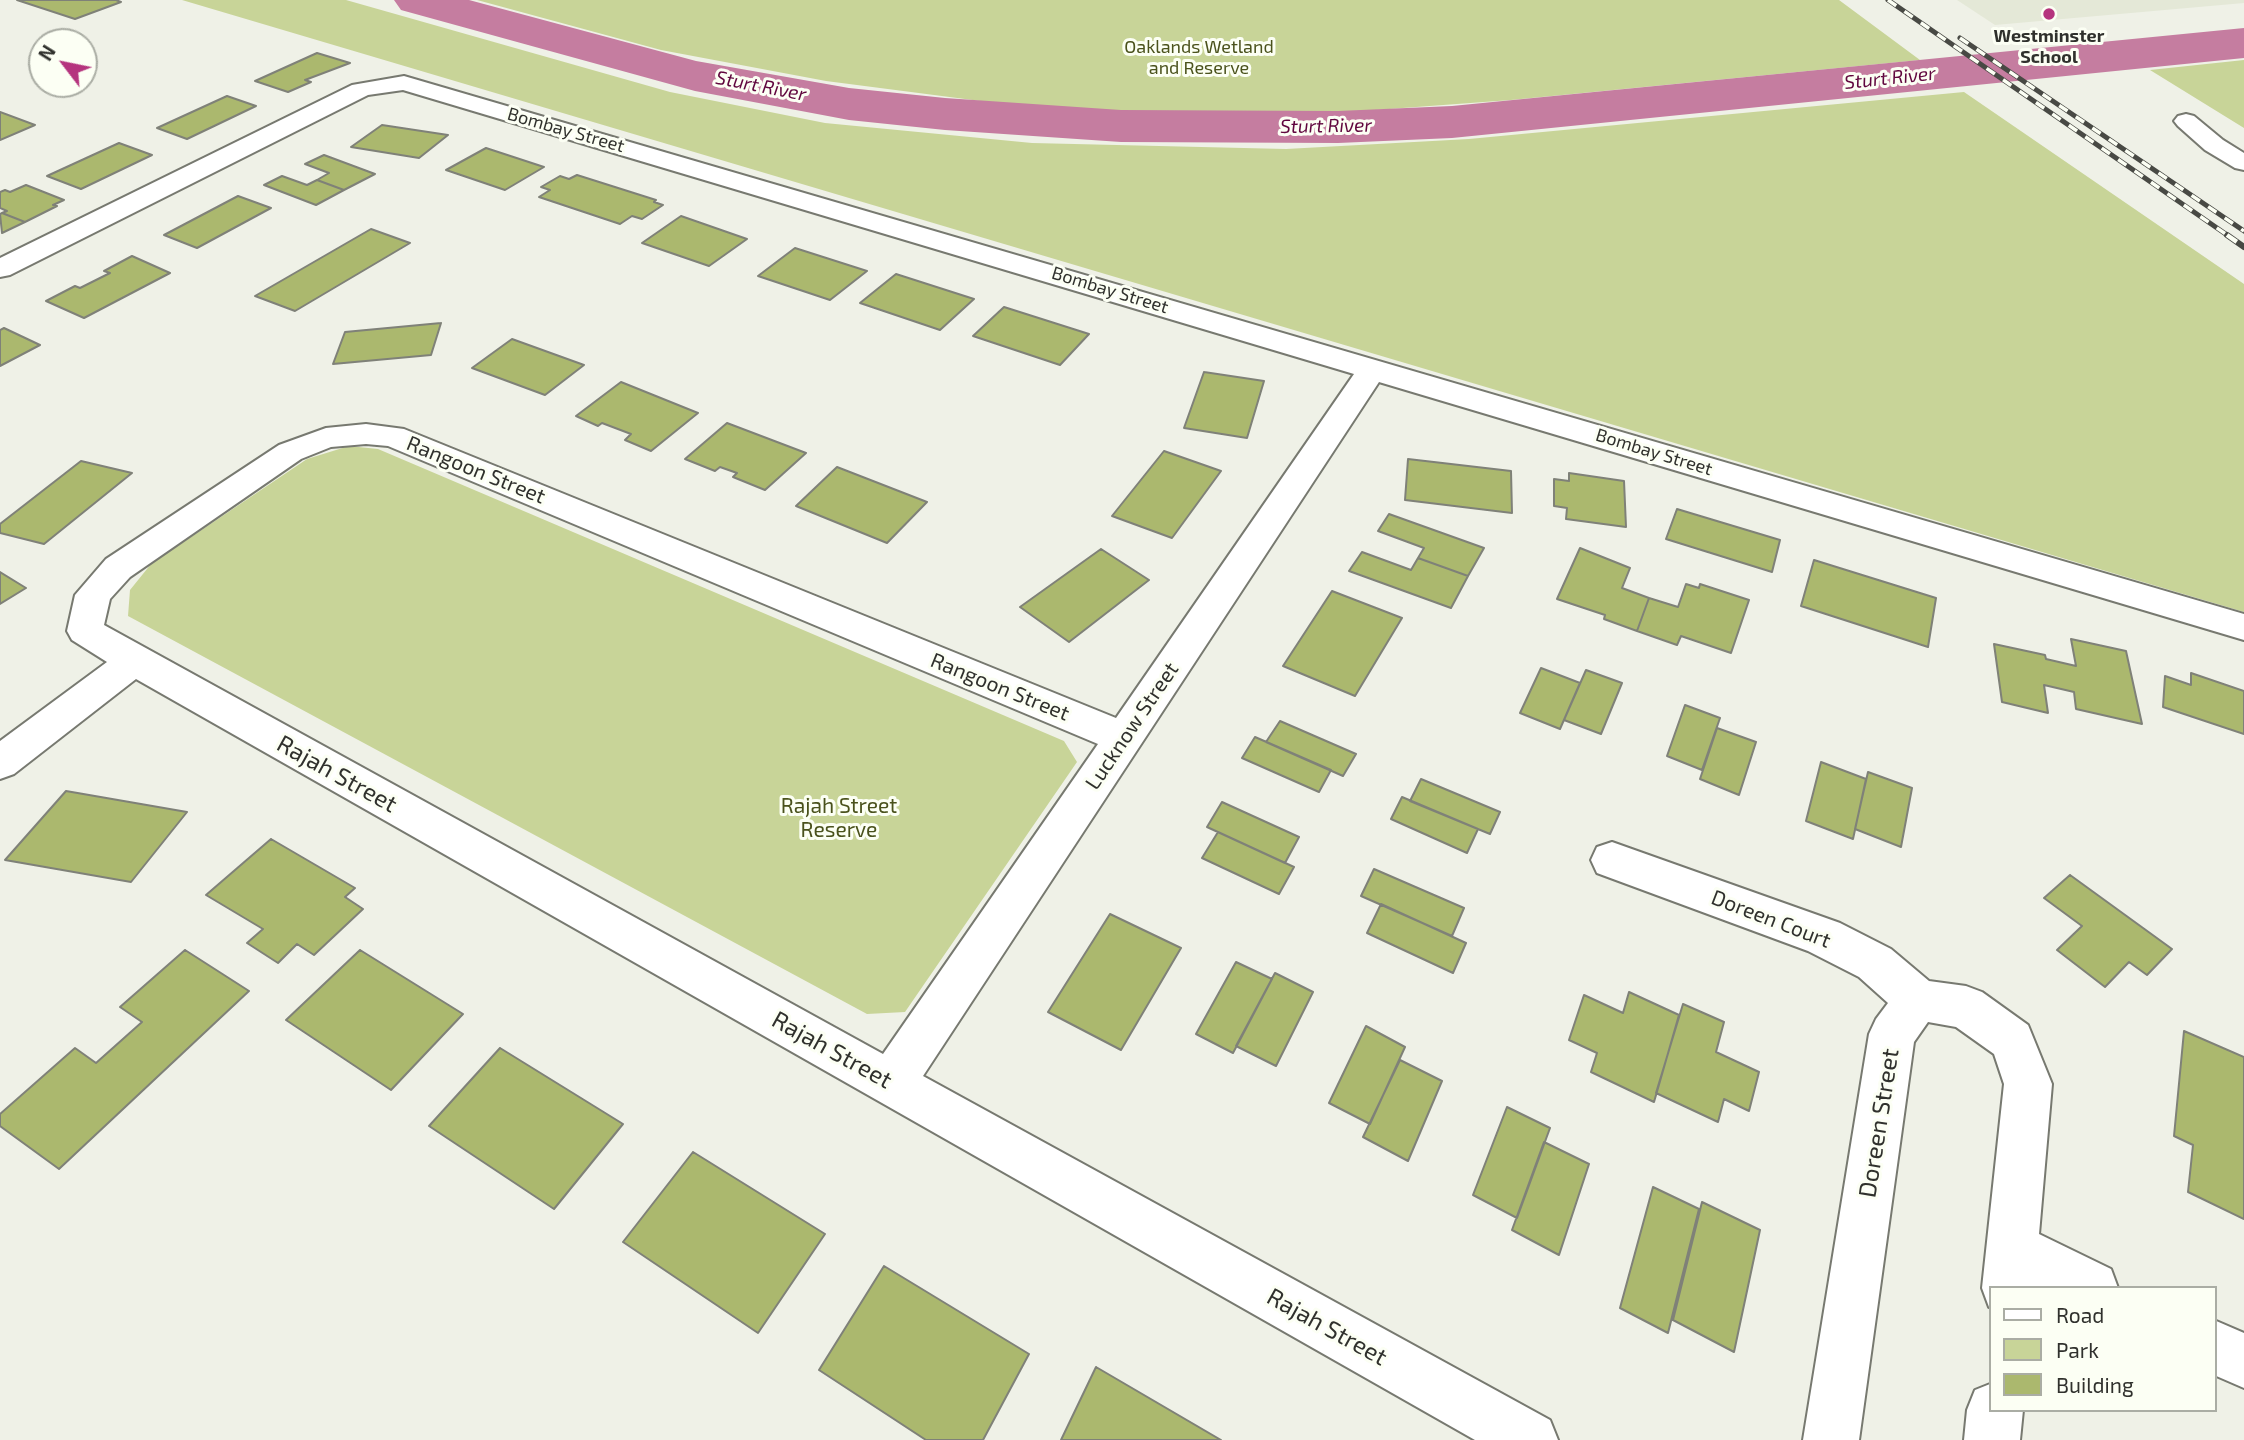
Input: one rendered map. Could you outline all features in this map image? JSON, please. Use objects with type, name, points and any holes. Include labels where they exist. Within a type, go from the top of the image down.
[{"type":"street","name":"Bombay Street","points":[[0,269],[360,90],[386,83],[404,83],[2244,627]]},
{"type":"street","points":[[2186,121],[2214,145],[2244,163]]},
{"type":"street","name":"Lucknow Street","points":[[891,1083],[1373,368]]},
{"type":"street","name":"Rangoon Street","points":[[134,662],[85,631],[93,595],[118,568],[290,452],[326,438],[366,434],[393,436],[1124,738]]},
{"type":"street","points":[[0,763],[134,662]]},
{"type":"street","name":"Rajah Street","points":[[134,662],[1530,1440]]},
{"type":"street","name":"Doreen Court","points":[[1612,860],[1824,937],[1875,963],[1918,1000]]},
{"type":"street","points":[[1918,1000],[1966,1007],[2012,1040],[2028,1084],[2010,1268],[2084,1286]]},
{"type":"street","name":"Doreen Street","points":[[1831,1440],[1892,1034],[1918,1000]]},
{"type":"street","points":[[2216,1348],[2244,1361]]},
{"type":"street","points":[[1992,1440],[1995,1412]]},
{"type":"shaded area","name":"Westminster School","points":[[1957,0],[2244,0],[2244,3],[1995,25]]},
{"type":"green space","points":[[182,0],[346,0],[670,92],[825,123],[1032,143],[1286,149],[1469,139],[1964,92],[2244,284],[2244,612]]},
{"type":"green space","name":"Oaklands Wetland and Reserve","points":[[477,0],[1839,0],[1920,60],[1511,100],[1362,111],[1237,114],[1136,112],[1019,106],[826,81],[661,50]]},
{"type":"green space","points":[[2244,60],[2244,128],[2150,70]]},
{"type":"green space","name":"Rajah Street Reserve","points":[[349,446],[378,449],[1064,741],[1077,762],[905,1012],[867,1014],[128,616],[130,590],[151,564],[307,459]]},
{"type":"building","points":[[17,0],[116,0],[121,2],[75,19]]},
{"type":"building","points":[[317,53],[350,63],[305,80],[311,82],[288,92],[255,81]]},
{"type":"building","points":[[227,96],[256,106],[187,139],[157,128]]},
{"type":"building","points":[[0,112],[35,125],[0,140]]},
{"type":"building","points":[[382,125],[448,135],[419,158],[351,147]]},
{"type":"building","points":[[119,143],[152,155],[81,189],[47,176]]},
{"type":"building","points":[[486,148],[544,167],[505,190],[446,170]]},
{"type":"building","points":[[324,155],[375,174],[344,190],[317,180],[329,173],[305,164]]},
{"type":"building","points":[[577,175],[656,200],[654,202],[663,205],[642,219],[632,216],[620,224],[539,197],[550,190],[541,187],[560,176],[569,179]]},
{"type":"building","points":[[282,176],[307,185],[317,180],[344,190],[316,205],[264,185]]},
{"type":"building","points":[[26,185],[64,200],[25,222],[2,213],[7,211],[0,208],[0,192],[10,192]]},
{"type":"building","points":[[238,196],[271,208],[197,248],[164,235]]},
{"type":"building","points":[[2,213],[25,222],[2,233]]},
{"type":"building","points":[[681,216],[747,239],[709,266],[642,243]]},
{"type":"building","points":[[371,229],[410,243],[295,311],[255,296]]},
{"type":"building","points":[[795,248],[867,271],[830,300],[758,276]]},
{"type":"building","points":[[132,256],[170,273],[84,318],[46,301],[75,286],[80,288],[110,273],[104,271]]},
{"type":"building","points":[[896,274],[974,299],[940,330],[860,303]]},
{"type":"building","points":[[1004,307],[1089,334],[1060,365],[973,336]]},
{"type":"building","points":[[441,323],[431,355],[333,364],[345,332]]},
{"type":"building","points":[[4,328],[40,345],[0,366],[0,330]]},
{"type":"building","points":[[512,339],[584,365],[545,395],[472,368]]},
{"type":"building","points":[[1204,372],[1264,381],[1247,438],[1184,428]]},
{"type":"building","points":[[621,382],[698,413],[651,451],[625,440],[631,434],[602,423],[598,426],[576,416]]},
{"type":"building","points":[[727,423],[806,453],[765,490],[733,477],[737,473],[720,467],[715,471],[685,459]]},
{"type":"building","points":[[1164,451],[1221,471],[1172,538],[1112,516]]},
{"type":"building","points":[[1408,459],[1511,471],[1512,513],[1405,500]]},
{"type":"building","points":[[81,461],[132,473],[44,544],[0,533],[0,524]]},
{"type":"building","points":[[837,467],[927,502],[887,543],[796,506]]},
{"type":"building","points":[[1569,473],[1624,481],[1626,527],[1566,519],[1567,508],[1554,506],[1554,479],[1569,481]]},
{"type":"building","points":[[1677,509],[1780,540],[1772,572],[1666,539]]},
{"type":"building","points":[[1389,514],[1484,548],[1468,576],[1418,558],[1424,548],[1378,531]]},
{"type":"building","points":[[1580,548],[1630,568],[1622,588],[1649,598],[1637,631],[1604,619],[1605,615],[1557,599]]},
{"type":"building","points":[[1101,549],[1149,580],[1069,642],[1020,607]]},
{"type":"building","points":[[1362,552],[1411,570],[1418,558],[1468,576],[1451,608],[1349,571]]},
{"type":"building","points":[[1814,560],[1936,598],[1928,647],[1801,606]]},
{"type":"building","points":[[0,572],[26,588],[0,604]]},
{"type":"building","points":[[1686,584],[1699,588],[1700,584],[1749,600],[1731,653],[1681,636],[1677,645],[1637,631],[1649,598],[1678,607]]},
{"type":"building","points":[[1332,591],[1402,618],[1355,696],[1283,666]]},
{"type":"building","points":[[2071,639],[2126,651],[2142,724],[2076,709],[2074,692],[2044,685],[2048,713],[2002,702],[1994,644],[2045,655],[2046,659],[2076,666]]},
{"type":"building","points":[[1541,668],[1580,683],[1560,729],[1520,713]]},
{"type":"building","points":[[1586,670],[1622,683],[1601,734],[1564,720]]},
{"type":"building","points":[[2191,673],[2244,691],[2244,734],[2163,707],[2165,676],[2191,685]]},
{"type":"building","points":[[1685,705],[1720,718],[1702,770],[1667,756]]},
{"type":"building","points":[[1280,721],[1356,754],[1343,776],[1266,742]]},
{"type":"building","points":[[1717,728],[1756,742],[1739,795],[1700,779]]},
{"type":"building","points":[[1255,737],[1331,770],[1319,792],[1242,758]]},
{"type":"building","points":[[1821,762],[1866,779],[1853,839],[1806,821]]},
{"type":"building","points":[[1868,772],[1912,788],[1901,847],[1855,829]]},
{"type":"building","points":[[1421,779],[1500,812],[1490,834],[1410,801]]},
{"type":"building","points":[[66,791],[187,812],[131,882],[5,860]]},
{"type":"building","points":[[1402,797],[1478,829],[1467,853],[1391,819]]},
{"type":"building","points":[[1222,802],[1299,837],[1285,863],[1207,827]]},
{"type":"building","points":[[1218,832],[1294,867],[1279,894],[1202,858]]},
{"type":"building","points":[[271,839],[355,888],[345,897],[363,909],[314,955],[297,944],[278,963],[247,943],[263,929],[206,895]]},
{"type":"building","points":[[1374,869],[1464,908],[1452,936],[1361,896]]},
{"type":"building","points":[[2070,875],[2172,949],[2147,975],[2129,962],[2105,987],[2057,950],[2082,926],[2044,898]]},
{"type":"building","points":[[1381,904],[1466,943],[1453,973],[1367,933]]},
{"type":"building","points":[[1110,914],[1181,948],[1121,1050],[1048,1012]]},
{"type":"building","points":[[185,950],[249,991],[59,1169],[0,1126],[0,1114],[75,1048],[96,1063],[142,1022],[120,1007]]},
{"type":"building","points":[[360,950],[463,1014],[391,1090],[286,1020]]},
{"type":"building","points":[[1236,962],[1272,979],[1233,1053],[1196,1034]]},
{"type":"building","points":[[1275,973],[1313,992],[1276,1066],[1236,1046]]},
{"type":"building","points":[[1629,992],[1679,1015],[1654,1102],[1591,1072],[1597,1053],[1569,1040],[1584,995],[1623,1013]]},
{"type":"building","points":[[1683,1004],[1724,1022],[1716,1052],[1759,1072],[1749,1111],[1724,1099],[1718,1122],[1656,1093]]},
{"type":"building","points":[[1366,1026],[1405,1047],[1370,1124],[1329,1103]]},
{"type":"building","points":[[2184,1031],[2244,1057],[2244,1219],[2188,1192],[2193,1145],[2174,1136]]},
{"type":"building","points":[[500,1048],[623,1124],[554,1209],[429,1126]]},
{"type":"building","points":[[1400,1060],[1442,1081],[1408,1161],[1363,1137]]},
{"type":"building","points":[[1507,1107],[1550,1128],[1517,1218],[1473,1195]]},
{"type":"building","points":[[1544,1142],[1589,1164],[1559,1255],[1512,1230]]},
{"type":"building","points":[[693,1152],[825,1234],[758,1333],[623,1242]]},
{"type":"building","points":[[1653,1187],[1699,1209],[1668,1333],[1620,1308]]},
{"type":"building","points":[[1702,1202],[1760,1230],[1734,1352],[1673,1320]]},
{"type":"building","points":[[884,1266],[1029,1354],[983,1440],[926,1440],[819,1370]]},
{"type":"building","points":[[1096,1367],[1221,1440],[1061,1440]]},
{"type":"waterway","name":"Sturt River","points":[[417,0],[695,76],[776,91],[849,104],[945,114],[1121,126],[1338,127],[1452,122],[2244,43]]},
{"type":"railway","points":[[1888,0],[2230,237]]},
{"type":"railway","points":[[1960,38],[2244,231]]},
{"type":"railway","points":[[2227,235],[2244,247]]},
{"type":"place","name":"Westminster School","points":[[2049,14]]}]
